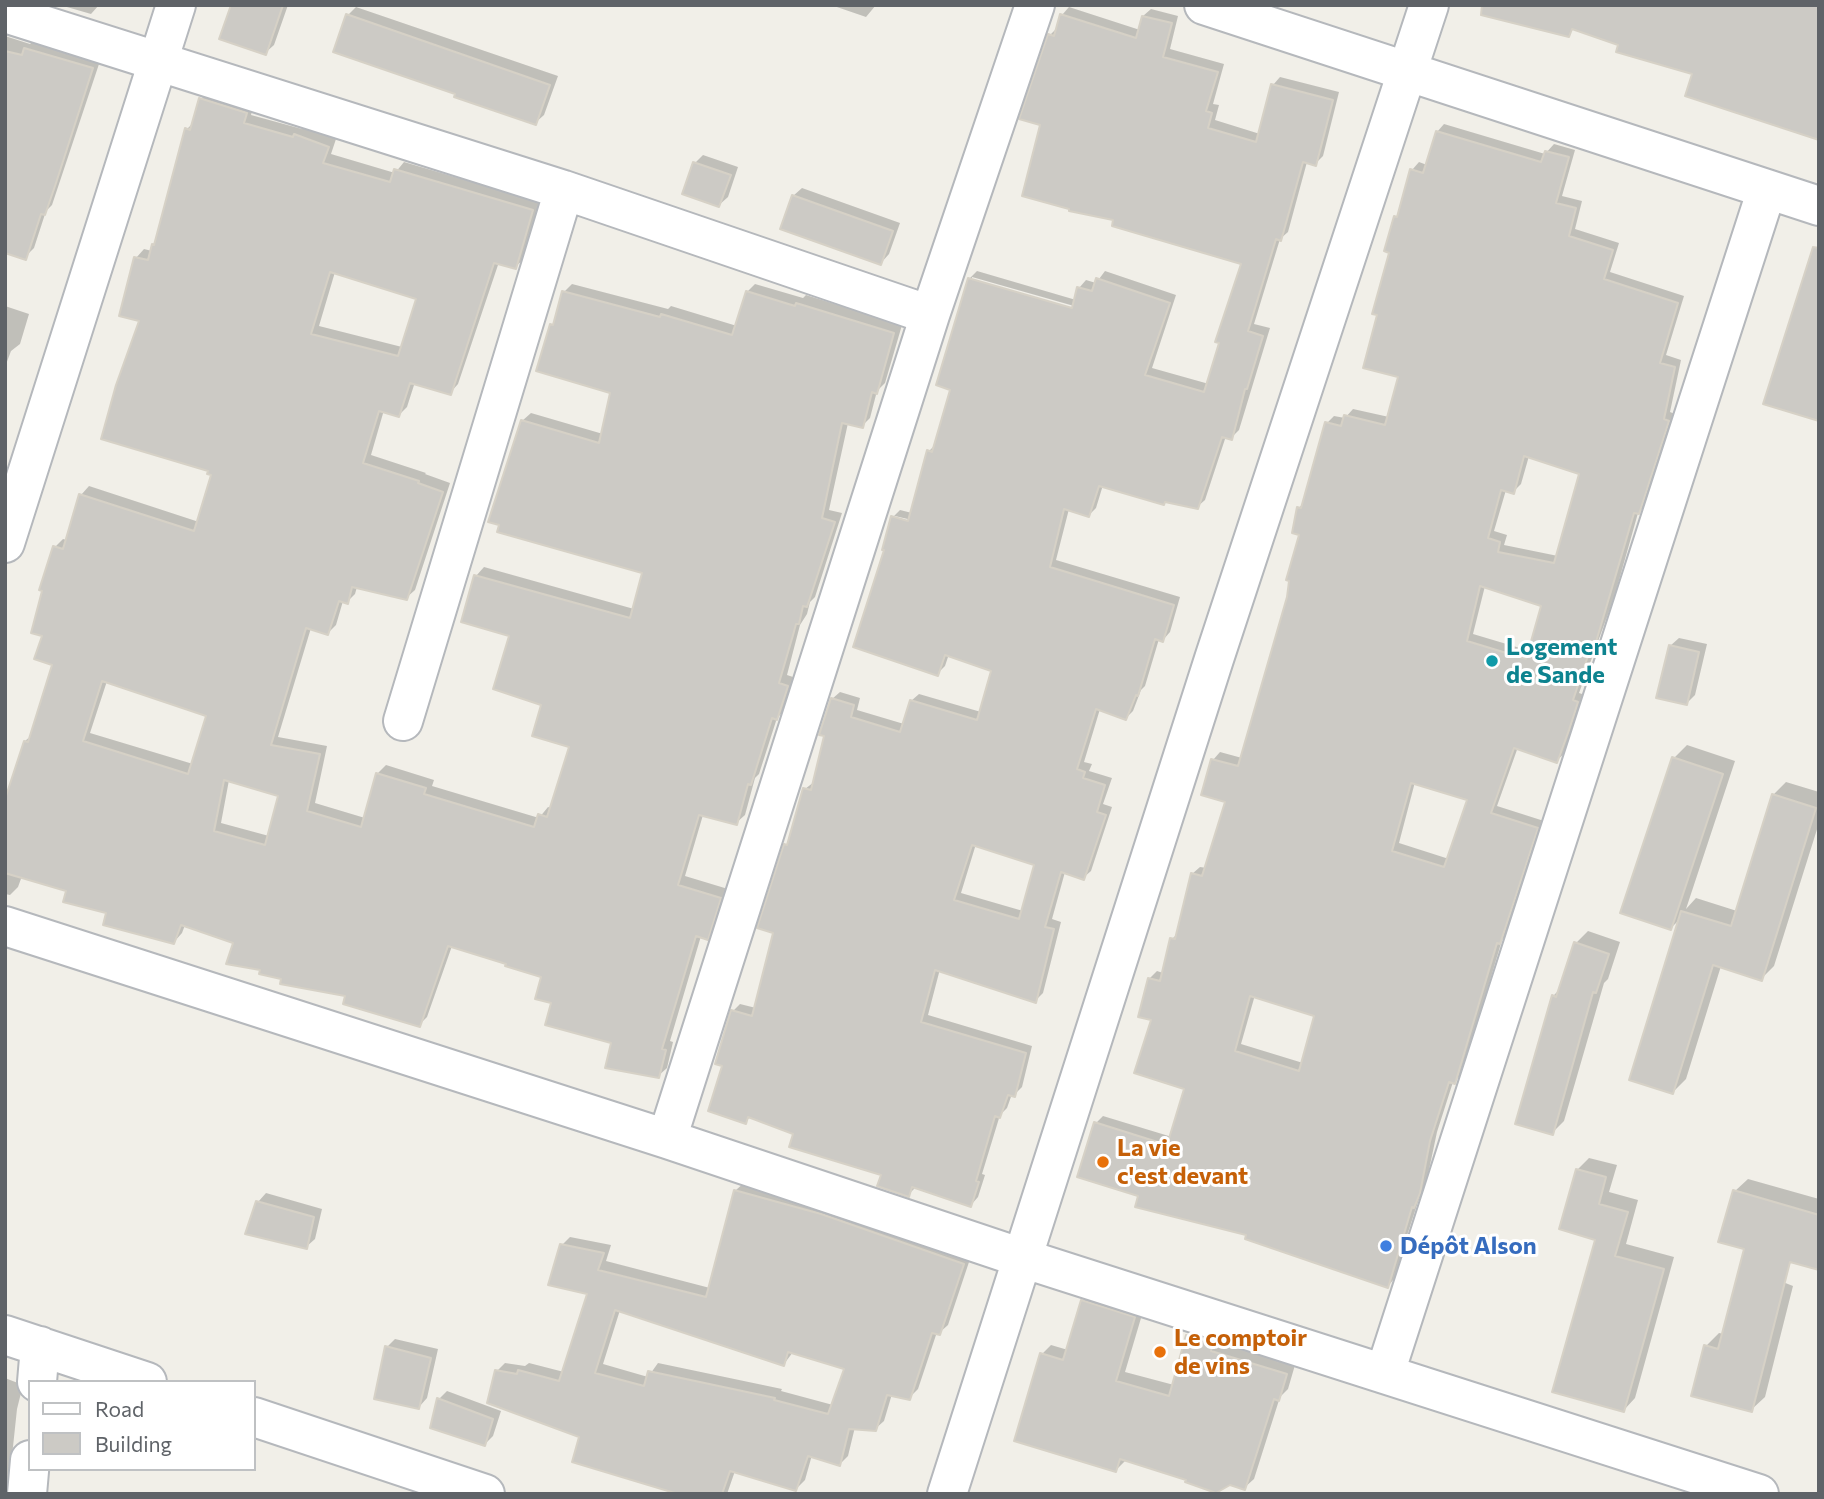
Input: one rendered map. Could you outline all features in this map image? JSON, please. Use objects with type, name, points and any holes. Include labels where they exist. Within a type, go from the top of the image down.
[{"type":"street","points":[[5,543],[176,5]]},
{"type":"street","points":[[667,1139],[929,315],[1035,5]]},
{"type":"street","points":[[1204,5],[1819,206]]},
{"type":"street","points":[[947,1494],[1214,659],[1429,5]]},
{"type":"street","points":[[5,13],[564,190],[929,315]]},
{"type":"street","points":[[1385,1373],[1767,189]]},
{"type":"street","points":[[403,721],[564,190]]},
{"type":"street","points":[[5,926],[667,1139],[1023,1258],[1759,1494]]},
{"type":"street","points":[[27,1354],[138,1380]]},
{"type":"street","points":[[256,1418],[485,1494]]},
{"type":"street","points":[[27,1494],[29,1471]]},
{"type":"building","points":[[231,5],[283,5],[266,55],[219,39]]},
{"type":"building","points":[[1482,5],[1819,5],[1819,140],[1685,96],[1692,74],[1616,52],[1618,45],[1572,29],[1569,37],[1481,15]]},
{"type":"building","points":[[346,14],[550,85],[536,125],[333,52]]},
{"type":"building","points":[[1060,14],[1136,38],[1142,16],[1172,23],[1163,57],[1218,72],[1206,111],[1212,113],[1208,128],[1256,142],[1271,84],[1333,100],[1316,166],[1303,162],[1281,241],[1276,239],[1248,331],[1263,336],[1245,389],[1232,440],[1222,437],[1198,509],[1165,502],[1164,505],[1099,486],[1089,517],[1064,509],[1050,567],[1174,605],[1163,642],[1155,639],[1138,696],[1136,695],[1126,720],[1096,709],[1077,769],[1085,772],[1083,778],[1105,785],[1097,812],[1106,815],[1084,880],[1061,872],[1045,927],[1054,929],[1036,1003],[935,970],[921,1022],[1026,1053],[1015,1097],[1008,1095],[1000,1118],[995,1116],[971,1207],[912,1187],[909,1197],[877,1186],[881,1175],[789,1147],[793,1134],[748,1117],[746,1124],[708,1111],[722,1066],[715,1064],[731,1010],[752,1016],[773,933],[757,928],[784,844],[787,845],[803,788],[811,790],[824,736],[819,735],[831,698],[854,705],[851,717],[900,732],[910,700],[977,720],[991,671],[945,655],[938,676],[853,647],[884,550],[891,516],[908,521],[927,450],[932,452],[950,390],[936,385],[968,278],[1072,308],[1077,287],[1092,291],[1096,278],[1170,303],[1145,375],[1204,392],[1219,343],[1215,342],[1241,264],[1112,226],[1113,220],[1069,211],[1022,196],[1040,125],[1019,119],[1048,34],[1054,36]],"holes":[[[972,845],[1034,865],[1019,919],[954,900]]]},
{"type":"building","points":[[24,48],[93,68],[45,215],[41,214],[26,260],[5,253],[5,51],[22,55]]},
{"type":"building","points":[[199,98],[247,113],[244,123],[293,137],[294,134],[329,147],[323,163],[390,182],[394,169],[533,210],[516,269],[494,263],[451,395],[410,383],[399,417],[379,411],[363,463],[419,481],[418,483],[443,492],[407,600],[352,587],[348,604],[339,601],[328,635],[306,628],[271,745],[320,754],[307,811],[361,827],[376,773],[426,788],[424,794],[534,827],[538,814],[547,817],[569,747],[532,736],[541,705],[493,689],[509,636],[461,622],[474,575],[630,618],[642,573],[497,532],[499,525],[488,522],[521,420],[599,443],[610,393],[536,371],[562,291],[660,317],[661,314],[732,335],[746,291],[795,306],[796,303],[894,333],[877,394],[872,392],[863,428],[842,423],[822,518],[835,522],[807,607],[803,606],[799,624],[796,624],[779,683],[788,686],[777,720],[772,718],[751,785],[748,784],[737,825],[699,815],[678,885],[721,898],[708,940],[696,936],[662,1049],[666,1050],[659,1078],[605,1068],[611,1043],[545,1025],[551,1003],[535,999],[541,977],[505,966],[506,964],[448,946],[420,1027],[343,1004],[345,996],[280,984],[281,979],[259,974],[260,970],[226,964],[233,943],[181,925],[174,944],[103,925],[106,913],[63,902],[66,891],[5,873],[5,799],[24,741],[28,742],[52,665],[34,659],[42,636],[31,633],[42,591],[39,590],[53,546],[63,549],[79,494],[194,531],[211,475],[207,474],[208,471],[101,439],[116,385],[139,321],[119,316],[134,257],[148,260],[185,128],[190,130]],"holes":[[[330,272],[416,299],[398,356],[311,334]],[[102,681],[206,716],[188,774],[83,741]],[[224,780],[278,796],[265,845],[214,831]]]},
{"type":"building","points":[[1436,131],[1541,162],[1545,151],[1569,157],[1556,203],[1576,208],[1569,236],[1613,250],[1604,279],[1678,303],[1660,363],[1675,367],[1664,419],[1669,421],[1639,514],[1634,513],[1596,642],[1593,641],[1573,700],[1578,702],[1557,763],[1514,748],[1491,813],[1538,828],[1500,944],[1497,943],[1455,1084],[1449,1082],[1430,1141],[1420,1193],[1414,1208],[1412,1207],[1388,1288],[1245,1239],[1246,1235],[1135,1207],[1138,1196],[1077,1177],[1094,1122],[1167,1145],[1184,1089],[1134,1073],[1151,1020],[1138,1017],[1148,978],[1160,981],[1170,938],[1175,939],[1191,873],[1202,876],[1225,802],[1201,795],[1211,759],[1238,766],[1287,597],[1289,581],[1286,580],[1299,535],[1292,533],[1297,507],[1301,508],[1325,422],[1341,426],[1344,415],[1385,425],[1398,377],[1363,368],[1377,315],[1372,314],[1389,253],[1384,251],[1394,216],[1397,217],[1410,169],[1423,173]],"holes":[[[1524,456],[1579,474],[1554,563],[1498,552],[1500,542],[1488,538],[1501,490],[1514,494]],[[1480,586],[1541,606],[1526,659],[1467,641]],[[1411,783],[1467,800],[1444,867],[1392,851]],[[1250,996],[1314,1016],[1299,1071],[1235,1051]]]},
{"type":"building","points":[[693,162],[731,175],[719,207],[682,194]]},
{"type":"building","points":[[792,195],[893,231],[881,265],[780,229]]},
{"type":"building","points":[[1813,247],[1819,248],[1819,421],[1763,404]]},
{"type":"building","points":[[1669,645],[1699,652],[1687,705],[1656,698]]},
{"type":"building","points":[[1672,757],[1723,774],[1671,930],[1620,913]]},
{"type":"building","points":[[1772,794],[1816,808],[1762,981],[1713,965],[1673,1094],[1629,1080],[1681,911],[1731,926]]},
{"type":"building","points":[[1574,942],[1609,954],[1596,993],[1593,992],[1553,1135],[1515,1124],[1552,995],[1556,997]]},
{"type":"building","points":[[1576,1169],[1606,1177],[1599,1204],[1628,1212],[1615,1256],[1664,1269],[1624,1412],[1552,1392],[1595,1240],[1559,1229]]},
{"type":"building","points":[[734,1190],[821,1214],[964,1264],[940,1335],[932,1333],[910,1400],[887,1395],[876,1431],[849,1429],[840,1466],[808,1456],[796,1491],[730,1471],[722,1494],[678,1494],[572,1462],[579,1437],[487,1403],[495,1370],[517,1374],[518,1370],[559,1381],[587,1294],[548,1285],[560,1244],[604,1253],[598,1270],[706,1297]],"holes":[[[615,1310],[784,1366],[788,1352],[844,1369],[828,1414],[774,1400],[775,1398],[648,1371],[644,1386],[595,1373]]]},
{"type":"building","points":[[1733,1190],[1819,1215],[1819,1270],[1790,1262],[1752,1412],[1691,1396],[1704,1345],[1718,1349],[1744,1249],[1718,1242]]},
{"type":"building","points":[[256,1201],[314,1217],[307,1249],[245,1234]]},
{"type":"building","points":[[1081,1300],[1135,1317],[1116,1381],[1169,1396],[1186,1335],[1213,1343],[1211,1351],[1287,1374],[1279,1401],[1274,1399],[1245,1490],[1230,1485],[1216,1493],[1185,1482],[1186,1480],[1120,1459],[1116,1472],[1014,1441],[1040,1353],[1063,1360]]},
{"type":"building","points":[[385,1346],[431,1358],[419,1409],[374,1399]]},
{"type":"building","points":[[437,1398],[493,1419],[485,1446],[430,1428]]},
{"type":"place","name":"Logement de Sande","points":[[1492,661]]},
{"type":"place","name":"La vie c'est devant","points":[[1103,1162]]},
{"type":"place","name":"Dépôt Alson","points":[[1386,1246]]},
{"type":"place","name":"Le comptoir de vins","points":[[1160,1352]]}]
